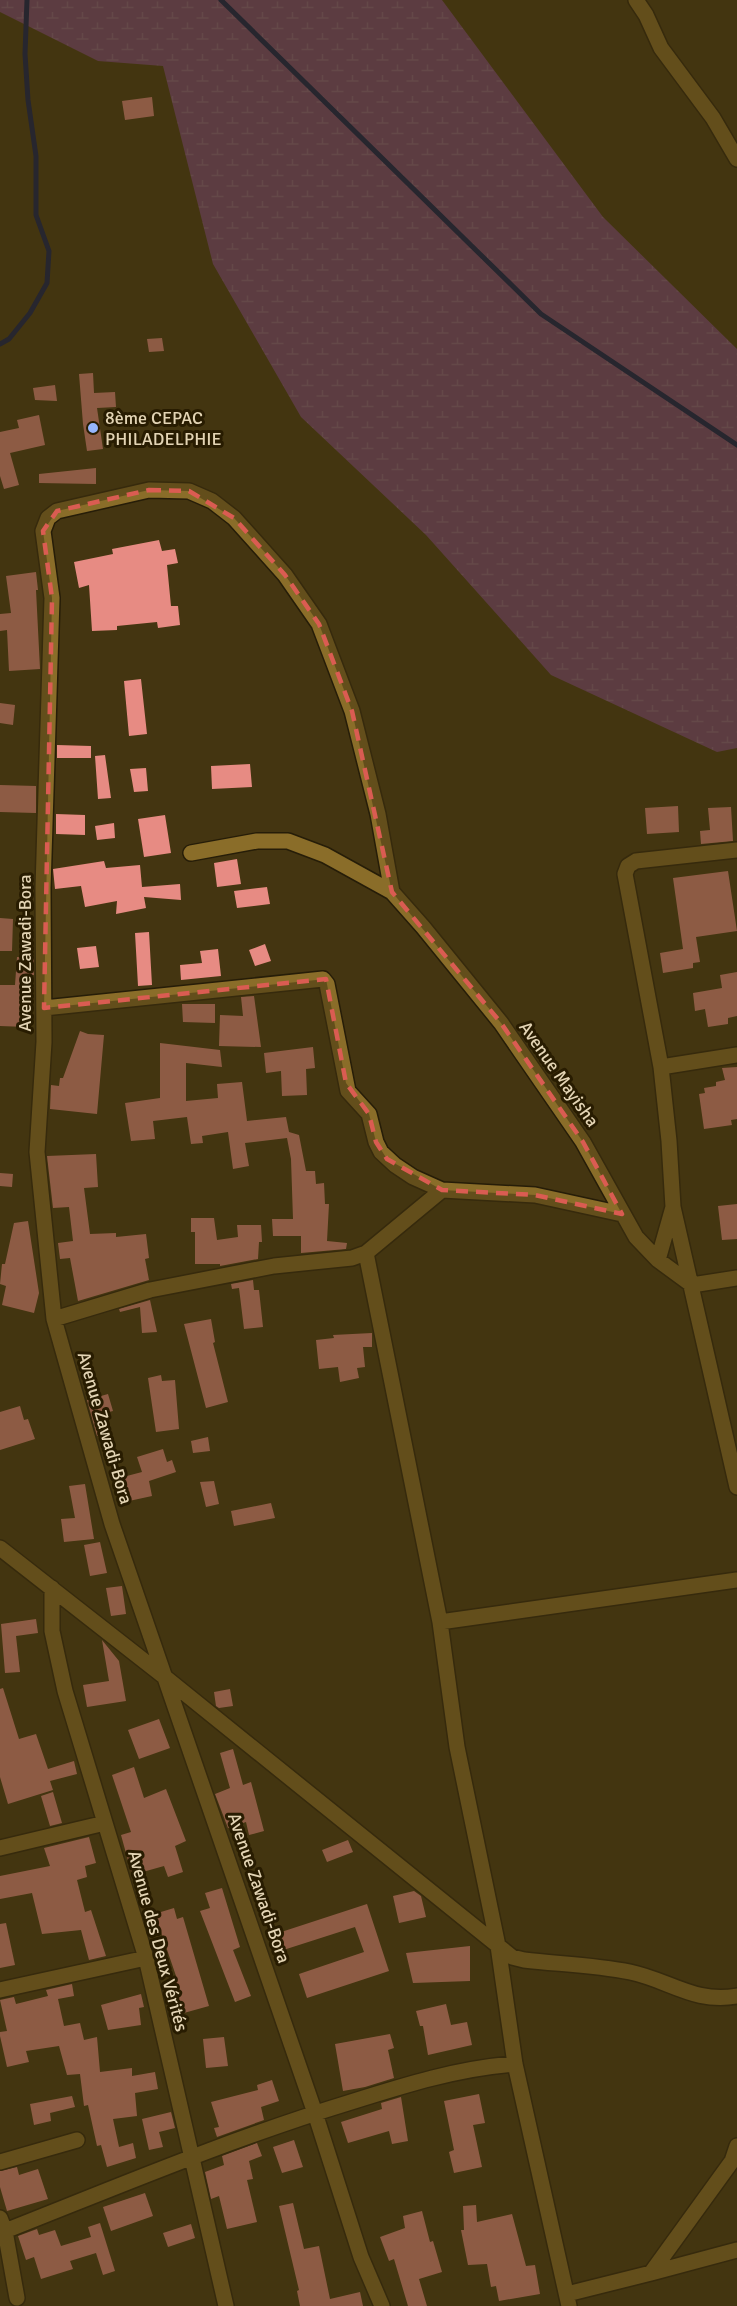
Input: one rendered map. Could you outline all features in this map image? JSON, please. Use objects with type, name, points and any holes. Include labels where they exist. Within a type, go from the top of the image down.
[{"type":"street","points":[[636,0],[646,15],[661,48],[713,118],[737,159]]},
{"type":"street","name":"Avenue Zawadi-Bora","points":[[382,2306],[361,2257],[315,2113],[112,1524],[54,1319],[37,1152],[44,1042],[43,888],[52,598],[43,531],[48,518],[57,511],[149,490],[189,491],[212,501],[234,518],[285,575],[319,624],[352,711],[378,814],[392,892]]},
{"type":"street","name":"Avenue Mayisha","points":[[191,853],[257,841],[288,841],[325,855],[392,892],[501,1023],[583,1142],[636,1237],[658,1260],[692,1285]]},
{"type":"street","points":[[737,850],[636,861],[628,866],[625,874],[661,1067],[673,1207],[737,1487]]},
{"type":"street","points":[[44,1008],[323,979],[327,984],[346,1083],[351,1096],[369,1114],[381,1152],[405,1172],[442,1190],[535,1195],[622,1214]]},
{"type":"street","points":[[661,1067],[737,1055]]},
{"type":"street","points":[[54,1319],[150,1290],[274,1266],[352,1258],[366,1253],[442,1190]]},
{"type":"street","points":[[658,1260],[673,1207]]},
{"type":"street","points":[[366,1253],[440,1622],[457,1747],[498,1946],[515,2064],[568,2300],[651,2273],[737,2250]]},
{"type":"street","points":[[692,1285],[737,1278]]},
{"type":"street","points":[[0,1548],[166,1678],[498,1946],[518,1959],[631,1972],[707,1998],[737,1996]]},
{"type":"street","points":[[440,1622],[737,1580]]},
{"type":"street","name":"Avenue des Deux Vérités","points":[[52,1588],[52,1631],[61,1671],[146,1958],[226,2306]]},
{"type":"street","points":[[0,1848],[105,1823]]},
{"type":"street","points":[[0,1990],[146,1958]]},
{"type":"street","points":[[17,2298],[2,2224],[315,2113],[418,2081],[493,2066],[515,2064]]},
{"type":"street","points":[[0,2162],[77,2140]]},
{"type":"street","points":[[651,2273],[732,2160],[737,2146]]},
{"type":"highlighted area","points":[[149,490],[189,491],[234,518],[285,575],[319,624],[352,711],[392,892],[501,1023],[583,1142],[622,1214],[535,1195],[442,1190],[387,1159],[376,1142],[369,1114],[346,1083],[326,979],[44,1008],[52,598],[43,531],[57,511]]},
{"type":"green space","points":[[0,0],[442,0],[603,217],[737,349],[737,748],[717,752],[551,675],[426,535],[301,417],[213,264],[163,66],[98,61],[0,12]]},
{"type":"building","points":[[152,97],[154,116],[125,120],[122,101]]},
{"type":"building","points":[[162,338],[164,351],[149,352],[147,339]]},
{"type":"building","points":[[93,373],[94,393],[115,392],[116,407],[97,408],[103,449],[87,451],[79,374]]},
{"type":"building","points":[[55,385],[57,401],[35,400],[33,388]]},
{"type":"building","points":[[39,415],[45,445],[10,453],[19,485],[4,489],[0,476],[0,432],[19,428],[17,420]]},
{"type":"building","points":[[96,468],[96,484],[39,483],[39,474]]},
{"type":"building","points":[[159,540],[162,551],[175,549],[178,563],[167,565],[171,606],[178,606],[180,625],[158,628],[157,622],[117,626],[117,630],[92,631],[89,585],[79,588],[74,562],[113,554],[112,549]]},
{"type":"building","points":[[36,572],[40,669],[9,671],[7,630],[0,631],[0,614],[11,613],[6,576]]},
{"type":"building","points":[[141,679],[147,734],[129,736],[124,681]]},
{"type":"building","points":[[0,703],[15,705],[13,725],[0,723]]},
{"type":"building","points":[[57,745],[91,746],[91,758],[57,758]]},
{"type":"building","points":[[105,755],[111,798],[98,799],[95,756]]},
{"type":"building","points":[[250,764],[252,787],[212,789],[211,766]]},
{"type":"building","points":[[146,768],[148,791],[134,792],[130,769]]},
{"type":"building","points":[[0,785],[36,786],[36,813],[0,812]]},
{"type":"building","points":[[678,806],[679,832],[647,834],[645,808]]},
{"type":"building","points":[[731,807],[733,841],[701,844],[700,831],[710,830],[708,808]]},
{"type":"building","points":[[56,814],[85,815],[85,835],[56,834]]},
{"type":"building","points":[[165,815],[171,853],[144,857],[138,819]]},
{"type":"building","points":[[114,823],[115,838],[97,840],[95,826]]},
{"type":"building","points":[[237,859],[241,884],[217,887],[214,863]]},
{"type":"building","points":[[104,861],[106,868],[140,865],[142,887],[180,884],[181,900],[144,897],[146,908],[116,914],[117,901],[85,907],[81,886],[55,889],[53,869]]},
{"type":"building","points":[[728,871],[737,931],[696,937],[700,962],[693,963],[693,968],[663,973],[660,953],[683,949],[673,878]]},
{"type":"building","points":[[267,887],[270,904],[237,908],[234,891]]},
{"type":"building","points":[[0,918],[13,919],[12,951],[0,951]]},
{"type":"building","points":[[149,932],[152,985],[138,986],[135,933]]},
{"type":"building","points":[[265,944],[271,961],[255,966],[249,950]]},
{"type":"building","points":[[96,946],[99,967],[80,969],[77,948]]},
{"type":"building","points":[[218,949],[221,976],[181,980],[180,965],[202,963],[200,951]]},
{"type":"building","points":[[17,957],[34,958],[34,975],[29,975],[27,1027],[0,1026],[0,985],[15,985]]},
{"type":"building","points":[[737,972],[737,1016],[728,1018],[728,1024],[708,1027],[705,1009],[695,1011],[693,993],[722,988],[720,975]]},
{"type":"building","points":[[254,996],[261,1047],[219,1046],[220,1015],[243,1016],[241,997]]},
{"type":"building","points":[[182,1004],[215,1004],[215,1023],[183,1022]]},
{"type":"building","points":[[80,1031],[104,1035],[97,1114],[50,1109],[51,1085],[59,1086],[60,1078],[63,1078]]},
{"type":"building","points":[[160,1043],[220,1050],[222,1067],[186,1063],[186,1101],[218,1098],[217,1084],[242,1082],[247,1121],[286,1117],[289,1132],[299,1135],[306,1171],[315,1171],[316,1184],[324,1183],[325,1204],[329,1204],[327,1241],[347,1243],[346,1249],[301,1253],[301,1236],[273,1236],[272,1219],[293,1219],[291,1159],[287,1138],[245,1143],[249,1166],[233,1169],[228,1132],[202,1136],[203,1143],[191,1144],[187,1117],[153,1121],[155,1139],[131,1141],[125,1103],[160,1098]]},
{"type":"building","points":[[313,1047],[315,1068],[306,1069],[307,1095],[282,1096],[281,1071],[266,1073],[264,1053]]},
{"type":"building","points":[[737,1067],[737,1119],[731,1120],[732,1125],[704,1129],[699,1094],[705,1093],[704,1088],[716,1086],[716,1082],[725,1080],[722,1068]]},
{"type":"building","points":[[96,1154],[98,1187],[84,1188],[90,1234],[116,1233],[116,1237],[146,1234],[149,1258],[145,1259],[149,1280],[78,1301],[70,1258],[60,1259],[58,1243],[73,1241],[69,1207],[53,1208],[47,1156]]},
{"type":"building","points":[[0,1173],[13,1174],[12,1187],[0,1186]]},
{"type":"building","points":[[737,1204],[737,1239],[722,1240],[718,1206]]},
{"type":"building","points":[[191,1218],[214,1218],[217,1240],[238,1237],[237,1225],[261,1225],[262,1242],[259,1242],[258,1259],[220,1266],[220,1264],[195,1264],[195,1232],[191,1232]]},
{"type":"building","points":[[28,1221],[39,1293],[34,1313],[2,1305],[6,1286],[0,1284],[2,1264],[5,1264],[14,1223]]},
{"type":"building","points":[[253,1280],[254,1290],[259,1290],[263,1327],[244,1329],[239,1288],[232,1289],[231,1284]]},
{"type":"building","points":[[150,1300],[157,1332],[142,1333],[140,1307],[120,1312],[119,1309]]},
{"type":"building","points":[[211,1319],[215,1342],[213,1343],[228,1402],[206,1408],[184,1324]]},
{"type":"building","points":[[372,1333],[372,1347],[363,1347],[365,1367],[357,1368],[359,1378],[340,1382],[338,1367],[319,1369],[316,1340],[334,1338],[333,1335]]},
{"type":"building","points":[[161,1375],[162,1381],[175,1380],[179,1429],[156,1432],[148,1378]]},
{"type":"building","points":[[108,1394],[113,1411],[105,1413],[109,1427],[106,1428],[108,1436],[97,1436],[87,1400]]},
{"type":"building","points":[[20,1406],[24,1420],[28,1419],[35,1439],[0,1450],[0,1412]]},
{"type":"building","points":[[208,1437],[210,1451],[193,1453],[191,1441]]},
{"type":"building","points":[[163,1449],[167,1462],[172,1460],[176,1472],[149,1481],[152,1496],[129,1501],[123,1477],[142,1472],[137,1457]]},
{"type":"building","points":[[214,1481],[219,1504],[206,1507],[200,1482]]},
{"type":"building","points":[[85,1484],[94,1539],[64,1542],[61,1519],[75,1518],[69,1486]]},
{"type":"building","points":[[271,1503],[275,1518],[234,1526],[231,1511]]},
{"type":"building","points":[[100,1542],[107,1573],[90,1576],[84,1545]]},
{"type":"building","points":[[122,1586],[126,1614],[111,1616],[106,1588]]},
{"type":"building","points":[[36,1619],[38,1633],[16,1636],[20,1672],[5,1673],[1,1624]]},
{"type":"building","points":[[102,1640],[119,1661],[126,1701],[87,1707],[83,1685],[109,1681]]},
{"type":"building","points":[[3,1688],[19,1739],[36,1734],[48,1769],[74,1761],[77,1774],[50,1781],[53,1790],[8,1804],[0,1777],[0,1689]]},
{"type":"building","points":[[230,1689],[233,1706],[219,1708],[216,1706],[214,1692]]},
{"type":"building","points":[[159,1719],[170,1748],[139,1759],[128,1730]]},
{"type":"building","points":[[233,1749],[243,1785],[251,1782],[264,1831],[249,1835],[246,1822],[228,1828],[215,1794],[230,1788],[220,1753]]},
{"type":"building","points":[[134,1767],[144,1798],[166,1789],[186,1841],[175,1846],[183,1872],[168,1877],[164,1866],[132,1875],[121,1835],[131,1832],[112,1775]]},
{"type":"building","points":[[53,1792],[62,1823],[50,1826],[41,1796]]},
{"type":"building","points":[[89,1837],[96,1863],[85,1866],[87,1877],[77,1880],[85,1912],[91,1910],[106,1956],[89,1960],[81,1930],[42,1934],[32,1893],[0,1899],[0,1876],[50,1866],[44,1848]]},
{"type":"building","points":[[348,1840],[353,1852],[327,1862],[322,1850]]},
{"type":"building","points":[[222,1888],[240,1947],[233,1950],[251,1996],[235,2002],[200,1911],[210,1908],[205,1893]]},
{"type":"building","points":[[414,1891],[421,1896],[426,1917],[399,1923],[393,1896]]},
{"type":"building","points":[[367,1904],[389,1971],[307,1998],[299,1974],[364,1952],[355,1927],[274,1953],[269,1936]]},
{"type":"building","points":[[174,1908],[177,1919],[183,1917],[209,2006],[173,2016],[170,2003],[176,2001],[170,1978],[176,1976],[160,1929],[156,1930],[151,1915]]},
{"type":"building","points":[[6,1923],[15,1965],[0,1968],[0,1924]]},
{"type":"building","points":[[470,1946],[470,1981],[413,1983],[406,1953]]},
{"type":"building","points":[[72,1984],[74,1996],[58,1999],[64,2026],[80,2023],[84,2040],[97,2037],[100,2072],[132,2068],[132,2076],[155,2072],[158,2089],[135,2093],[137,2116],[113,2119],[119,2147],[133,2143],[136,2158],[107,2167],[101,2145],[97,2146],[88,2105],[84,2106],[80,2074],[67,2075],[59,2046],[26,2051],[29,2062],[7,2067],[0,2036],[0,2032],[7,2031],[0,2000],[14,1997],[16,2004],[48,1996],[46,1990]]},
{"type":"building","points":[[141,1994],[144,2007],[139,2008],[141,2025],[108,2030],[101,2005]]},
{"type":"building","points":[[446,2004],[451,2025],[467,2022],[472,2045],[428,2055],[423,2026],[420,2026],[416,2011]]},
{"type":"building","points":[[390,2034],[394,2048],[388,2050],[394,2078],[343,2091],[335,2044]]},
{"type":"building","points":[[224,2037],[228,2066],[206,2068],[203,2039]]},
{"type":"building","points":[[272,2080],[279,2101],[261,2107],[264,2120],[217,2137],[214,2128],[219,2127],[211,2102],[258,2090],[257,2085]]},
{"type":"building","points":[[479,2094],[485,2123],[473,2125],[482,2167],[454,2173],[449,2152],[454,2150],[444,2101]]},
{"type":"building","points":[[72,2096],[75,2107],[50,2113],[51,2121],[34,2125],[30,2104]]},
{"type":"building","points":[[401,2097],[408,2141],[392,2144],[389,2131],[348,2143],[341,2122],[382,2109],[381,2103]]},
{"type":"building","points":[[171,2112],[175,2128],[159,2132],[163,2147],[149,2150],[142,2119]]},
{"type":"building","points":[[294,2140],[303,2167],[282,2173],[273,2147]]},
{"type":"building","points":[[257,2143],[262,2156],[249,2161],[253,2179],[247,2180],[257,2222],[227,2229],[219,2196],[211,2199],[205,2172],[224,2165],[222,2156]]},
{"type":"building","points":[[17,2167],[19,2175],[38,2169],[48,2199],[7,2211],[0,2187],[0,2171]]},
{"type":"building","points":[[145,2193],[153,2216],[111,2231],[103,2207]]},
{"type":"building","points":[[293,2203],[304,2249],[319,2246],[330,2299],[360,2292],[363,2306],[300,2306],[297,2291],[299,2290],[279,2206]]},
{"type":"building","points":[[476,2205],[477,2222],[512,2214],[526,2266],[535,2265],[540,2294],[499,2301],[496,2286],[491,2287],[487,2264],[468,2265],[461,2230],[464,2230],[463,2206]]},
{"type":"building","points":[[422,2211],[430,2242],[433,2241],[442,2272],[419,2279],[427,2306],[408,2306],[394,2259],[389,2261],[380,2237],[405,2228],[403,2216]]},
{"type":"building","points":[[100,2223],[115,2271],[103,2275],[96,2253],[70,2261],[73,2269],[41,2279],[34,2257],[26,2260],[18,2236],[37,2229],[39,2235],[55,2230],[61,2246],[91,2237],[88,2227]]},
{"type":"building","points":[[191,2224],[195,2238],[168,2247],[163,2233]]},
{"type":"waterway","points":[[0,344],[9,339],[30,313],[47,283],[49,251],[36,215],[36,156],[28,100],[25,54],[27,0]]},
{"type":"waterway","points":[[221,0],[541,314],[737,445]]},
{"type":"place","name":"8ème CEPAC PHILADELPHIE","points":[[93,428]]}]
